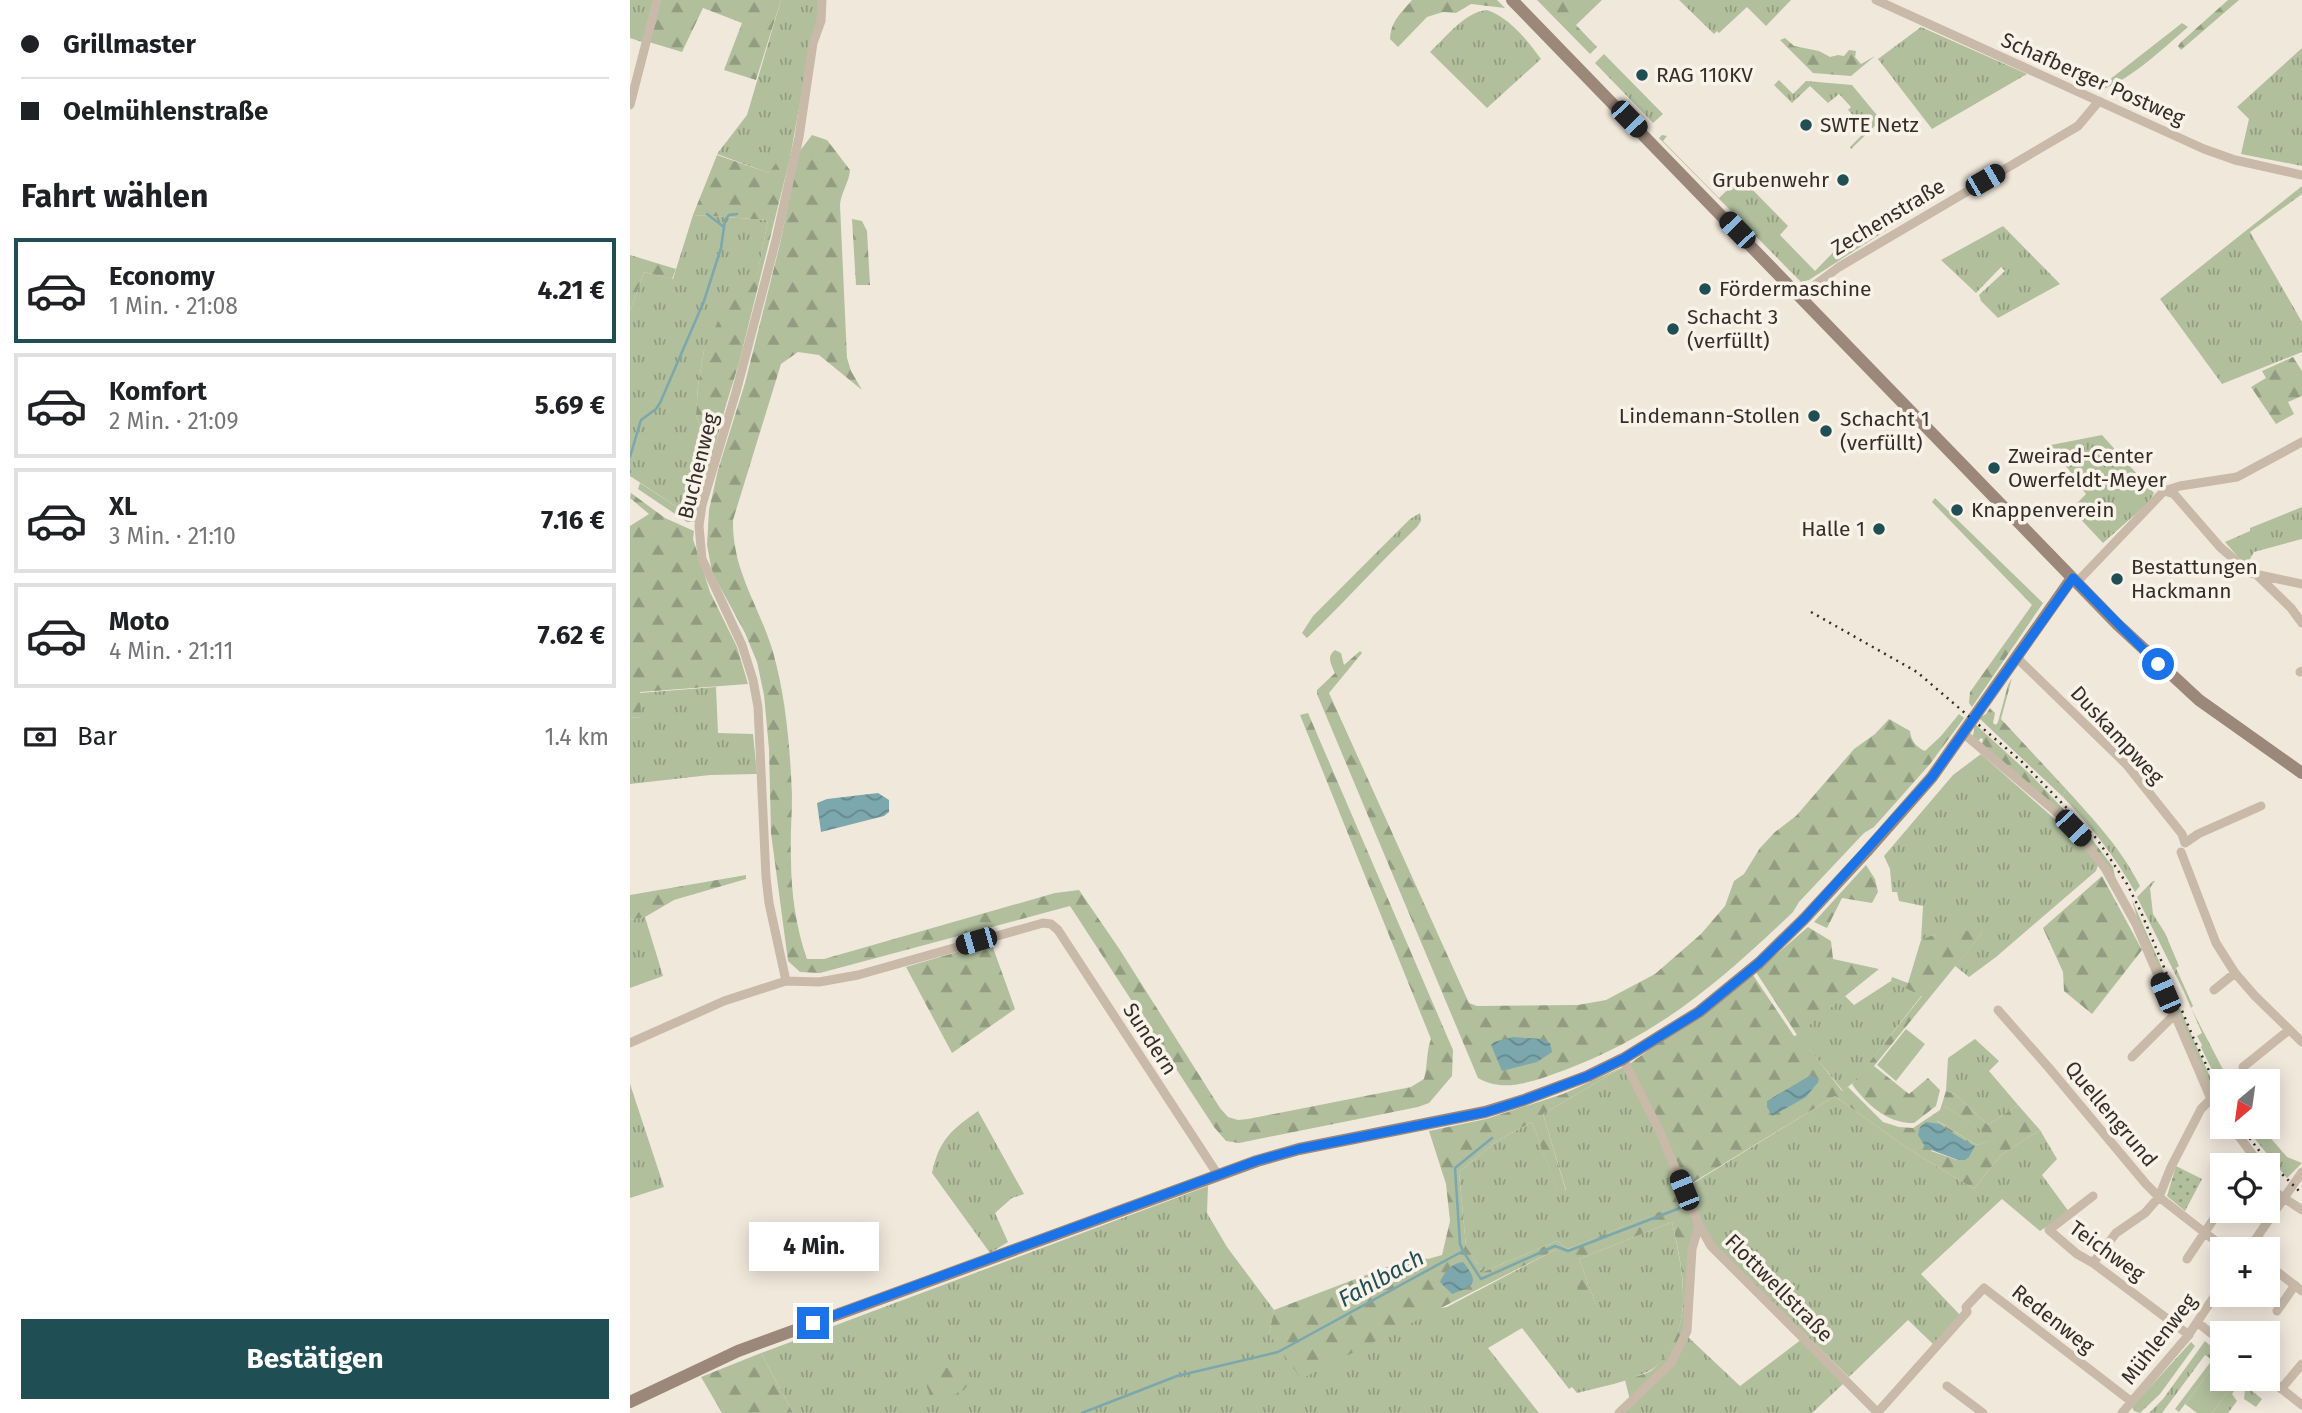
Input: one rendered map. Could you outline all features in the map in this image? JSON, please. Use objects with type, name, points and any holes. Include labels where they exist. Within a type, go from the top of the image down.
[{"type":"street","points":[[630,105],[657,0]]},
{"type":"street","name":"Buchenweg","points":[[786,981],[766,877],[758,707],[754,680],[742,645],[702,559],[699,535],[702,505],[736,392],[776,240],[799,137],[813,43],[821,21],[822,0]]},
{"type":"street","points":[[1512,0],[2173,678],[2199,700],[2302,774]]},
{"type":"street","name":"Schafberger Postweg","points":[[1876,0],[2235,160],[2302,175]]},
{"type":"street","name":"Zechenstraße","points":[[1800,296],[1839,267],[2078,126],[2099,101]]},
{"type":"street","points":[[630,1402],[738,1351],[1217,1175],[1299,1149],[1486,1112],[1560,1087],[1623,1059],[1699,1012],[1759,963],[1866,852],[1932,777],[2016,657],[2075,580],[2165,491],[2237,477],[2302,442]]},
{"type":"street","points":[[2165,491],[2174,494],[2235,563],[2256,575],[2291,608],[2302,623]]},
{"type":"street","points":[[2256,575],[2302,584]]},
{"type":"street","name":"Duskampweg","points":[[2016,657],[2126,764],[2182,834],[2183,848],[2216,943],[2235,973],[2302,1042]]},
{"type":"street","points":[[1963,733],[2061,816],[2113,880],[2121,901],[2136,924],[2210,1096]]},
{"type":"street","points":[[2183,848],[2198,834],[2261,806]]},
{"type":"street","name":"Sundern","points":[[786,981],[819,982],[858,975],[1003,933],[1043,923],[1051,924],[1058,930],[1217,1175]]},
{"type":"street","points":[[2214,990],[2235,973]]},
{"type":"street","points":[[630,1043],[724,1001],[786,981]]},
{"type":"street","name":"Quellengrund","points":[[1998,1010],[2159,1197],[2213,1237]]},
{"type":"street","points":[[2132,1057],[2175,1014]]},
{"type":"street","points":[[2243,1067],[2289,1030]]},
{"type":"street","name":"Flottwellstraße","points":[[1623,1059],[1660,1132],[1699,1226],[1711,1246],[1878,1413]]},
{"type":"street","points":[[2093,1263],[2116,1233],[2145,1213],[2159,1197],[2201,1109],[2210,1099]]},
{"type":"street","points":[[2257,1237],[2302,1172]]},
{"type":"street","points":[[2280,1195],[2302,1210]]},
{"type":"street","name":"Teichweg","points":[[2093,1196],[2049,1230],[2077,1254],[2189,1335]]},
{"type":"street","points":[[2187,1259],[2211,1223]]},
{"type":"street","points":[[1619,1413],[1671,1363],[1687,1331],[1692,1249],[1699,1226]]},
{"type":"street","points":[[2277,1311],[2298,1288],[2280,1274]]},
{"type":"street","name":"Redenweg","points":[[1878,1413],[1967,1312],[1966,1307],[1984,1288],[2132,1402]]},
{"type":"street","name":"Mühlenweg","points":[[2122,1413],[2189,1335],[2210,1303]]},
{"type":"street","points":[[2197,1322],[2210,1332]]},
{"type":"street","points":[[2302,1364],[2281,1388],[2302,1405]]},
{"type":"street","points":[[1947,1386],[1983,1413]]},
{"type":"green space","points":[[630,0],[654,0],[642,42],[630,38]]},
{"type":"green space","points":[[659,0],[781,0],[756,80],[724,70],[742,23],[703,8],[682,52],[649,42]]},
{"type":"green space","points":[[781,0],[818,0],[817,20],[790,158],[769,173],[717,154],[747,115]]},
{"type":"green space","points":[[1412,0],[1497,0],[1505,8],[1471,4],[1456,13],[1443,12],[1427,17],[1398,47],[1390,39],[1392,27]]},
{"type":"green space","points":[[1537,0],[1602,0],[1576,25],[1597,47],[1590,54]]},
{"type":"green space","points":[[1679,0],[1791,0],[1766,26],[1747,7],[1719,33],[1717,31],[1714,34]]},
{"type":"green space","points":[[2228,0],[2239,0],[2181,50],[2178,46],[2181,42]]},
{"type":"green space","points":[[1487,10],[1511,24],[1541,59],[1487,108],[1430,52],[1464,20]]},
{"type":"green space","points":[[2182,23],[2188,27],[2144,65],[2118,82],[2095,91]]},
{"type":"green space","points":[[1921,27],[2027,74],[1932,129],[1878,59]]},
{"type":"green space","points":[[1785,38],[1794,46],[1819,51],[1830,57],[1844,56],[1849,50],[1856,51],[1855,57],[1861,64],[1875,56],[1851,76],[1813,73],[1780,40]]},
{"type":"green space","points":[[2302,48],[2302,166],[2241,154],[2249,119],[2237,107]]},
{"type":"green space","points":[[1604,54],[1663,114],[1653,123],[1595,63]]},
{"type":"green space","points":[[1779,80],[1793,94],[1806,81],[1852,85],[1881,120],[1851,149],[1867,130],[1848,110],[1851,107],[1839,94],[1828,103],[1810,86],[1792,103],[1774,85]]},
{"type":"green space","points":[[812,135],[827,140],[850,170],[840,205],[847,358],[862,390],[819,355],[798,352],[781,364],[733,520],[737,556],[773,652],[784,705],[792,795],[792,884],[797,922],[807,959],[824,959],[1055,893],[1079,890],[1228,1117],[1248,1119],[1411,1087],[1424,1079],[1431,1039],[1300,715],[1308,713],[1453,1050],[1452,1076],[1429,1103],[1239,1143],[1226,1141],[1214,1127],[1070,906],[820,973],[800,972],[788,961],[771,833],[769,749],[764,695],[757,662],[745,633],[712,572],[707,545],[709,510],[718,470],[745,383],[780,244],[799,152]]},
{"type":"green space","points":[[1662,135],[1667,136],[1663,141],[1719,198],[1739,179],[1742,183],[1744,181],[1788,226],[1780,235],[1815,271],[1850,235],[1856,240],[1888,209],[1895,214],[1899,222],[1809,280],[1801,282],[1659,138]]},
{"type":"green space","points":[[717,155],[769,173],[781,156],[790,158],[739,363],[695,522],[687,522],[638,489],[640,483],[683,511],[692,508],[707,444],[696,415],[704,350],[741,275],[757,276],[768,220],[693,215]]},
{"type":"green space","points":[[2302,186],[2302,194],[2250,232],[2302,322],[2302,352],[2222,384],[2160,299]]},
{"type":"green space","points":[[693,215],[768,220],[757,277],[704,350],[696,415],[707,444],[692,508],[683,511],[630,476],[630,311],[644,272],[673,279]]},
{"type":"green space","points":[[852,219],[862,221],[867,231],[870,285],[856,285]]},
{"type":"green space","points":[[2003,226],[2060,284],[1998,318],[1981,301],[1979,295],[2005,271],[2001,267],[1976,293],[1941,260]]},
{"type":"green space","points":[[630,255],[676,269],[672,279],[644,272],[630,311]]},
{"type":"green space","points":[[2293,357],[2302,371],[2302,396],[2288,402],[2294,414],[2276,424],[2251,387],[2266,378],[2262,371]]},
{"type":"green space","points":[[2102,435],[2154,493],[2149,502],[2103,543],[2071,509],[2086,494],[2051,445]]},
{"type":"green space","points":[[631,493],[665,518],[694,531],[693,539],[710,592],[737,647],[748,684],[640,692],[641,718],[630,717],[630,526],[649,514],[630,498]]},
{"type":"green space","points":[[1935,498],[2043,603],[1972,707],[1969,703],[1970,692],[2032,605],[1932,502]]},
{"type":"green space","points":[[2302,507],[2302,539],[2254,552],[2246,566],[2225,542],[2250,531],[2250,528]]},
{"type":"green space","points":[[1420,513],[1421,521],[1417,527],[1307,638],[1302,633],[1313,616],[1410,519]]},
{"type":"green space","points":[[1335,650],[1341,653],[1344,665],[1360,651],[1362,653],[1329,693],[1469,1003],[1477,1006],[1578,1005],[1606,1000],[1655,974],[1701,934],[1725,906],[1734,881],[1744,874],[1760,848],[1796,816],[1854,749],[1875,734],[1889,719],[1910,731],[1914,743],[1925,751],[1959,714],[1964,718],[1930,764],[1874,827],[1864,833],[1799,902],[1793,912],[1714,983],[1660,1022],[1600,1055],[1532,1081],[1499,1085],[1478,1078],[1317,694],[1317,690],[1335,673],[1330,658]]},
{"type":"green space","points":[[2012,678],[2001,719],[2066,789],[2063,797],[1979,718],[1990,708],[1995,713],[1993,723],[1996,725]]},
{"type":"green space","points":[[716,687],[718,733],[753,734],[757,774],[710,775],[630,784],[630,717],[640,718],[639,693]]},
{"type":"green space","points":[[1975,724],[2032,776],[2091,838],[2113,867],[2116,882],[2096,852],[1982,744],[1983,739],[1978,741],[1973,736]]},
{"type":"green space","points":[[1981,754],[2081,842],[2098,865],[2096,871],[1969,977],[1955,966],[1983,932],[1930,936],[1921,940],[1923,906],[1899,901],[1897,892],[1892,892],[1890,869],[1884,856],[1953,775]]},
{"type":"green space","points":[[2066,789],[2124,859],[2140,886],[2135,892],[2102,842],[2063,797]]},
{"type":"green space","points":[[1866,865],[1875,879],[1878,892],[1872,903],[1842,898],[1827,928],[1814,922]]},
{"type":"green space","points":[[746,875],[746,879],[674,900],[645,917],[630,920],[630,895]]},
{"type":"green space","points":[[2102,876],[2142,950],[2092,1014],[2064,991],[2063,972],[2043,928]]},
{"type":"green space","points":[[2153,881],[2150,888],[2153,914],[2165,933],[2179,966],[2176,968],[2193,1006],[2191,1008],[2137,897]]},
{"type":"green space","points":[[2132,900],[2210,1077],[2210,1087],[2140,928]]},
{"type":"green space","points":[[645,917],[663,976],[630,988],[630,920]]},
{"type":"green space","points":[[1808,927],[1831,941],[1833,959],[1879,969],[1798,1034],[1842,1091],[1848,1087],[1883,1122],[1913,1128],[1940,1110],[1946,1091],[1955,1094],[1988,1125],[2018,1105],[2040,1130],[2001,1155],[1974,1189],[1904,1146],[1835,1096],[1692,1183],[1693,1202],[1628,1065],[1753,975],[1794,1036],[1797,1035],[1756,972]],"holes":[[[1945,1106],[1994,1139],[1977,1145],[1937,1121]],[[1944,1127],[1971,1145],[1957,1160],[1931,1151]]]},
{"type":"green space","points":[[1980,929],[1983,932],[1874,1066],[1909,1094],[1928,1078],[1940,1090],[1936,1106],[1914,1123],[1895,1120],[1878,1111],[1852,1084],[1922,996],[1891,981],[1892,977],[1908,983],[1921,940],[1930,936]]},
{"type":"green space","points":[[991,942],[1015,1009],[952,1053],[906,967]]},
{"type":"green space","points":[[1891,981],[1922,995],[1855,1081],[1843,1091],[1797,1034],[1845,996],[1854,1005]]},
{"type":"green space","points":[[2191,1008],[2223,1069],[2212,1069],[2197,1036],[2202,1033]]},
{"type":"green space","points":[[1906,1029],[1925,1044],[1896,1081],[1877,1065]]},
{"type":"green space","points":[[1975,1039],[1999,1061],[1989,1071],[2018,1105],[1988,1125],[1955,1094],[1946,1091],[1948,1058]]},
{"type":"green space","points":[[1623,1067],[1658,1131],[1672,1167],[1665,1210],[1568,1249],[1557,1241],[1483,1272],[1466,1246],[1459,1172],[1498,1140],[1532,1122],[1558,1192],[1566,1190],[1543,1114]]},
{"type":"green space","points":[[1623,1067],[1543,1114],[1566,1191],[1558,1193],[1532,1122],[1498,1140],[1459,1172],[1466,1246],[1483,1272],[1557,1241],[1568,1249],[1664,1210],[1672,1167],[1696,1225],[1685,1330],[1671,1360],[1630,1400],[1625,1380],[1654,1368],[1672,1345],[1679,1328],[1682,1275],[1672,1222],[1579,1259],[1596,1305],[1584,1311],[1568,1257],[1555,1250],[1301,1379],[1269,1334],[1274,1310],[1416,1256],[1428,1259],[1442,1255],[1450,1221],[1446,1184],[1429,1131],[1486,1119],[1563,1094]]},
{"type":"green space","points":[[630,1084],[664,1187],[630,1198]]},
{"type":"green space","points":[[1835,1096],[1904,1146],[1974,1189],[2001,1155],[2040,1130],[2057,1159],[2042,1175],[2069,1212],[2040,1231],[2002,1199],[1921,1274],[1961,1316],[1935,1346],[1908,1320],[1849,1377],[1720,1251],[1701,1220],[1692,1184]]},
{"type":"green space","points":[[1945,1106],[1995,1139],[1977,1145],[1936,1120]]},
{"type":"green space","points":[[978,1111],[1024,1194],[1012,1198],[995,1213],[1008,1242],[990,1253],[932,1173],[938,1152],[948,1137]]},
{"type":"green space","points":[[2255,1139],[2271,1139],[2287,1157],[2302,1163],[2287,1178],[2280,1170],[2280,1153],[2266,1153]]},
{"type":"green space","points":[[2176,1166],[2202,1179],[2185,1211],[2167,1196]]},
{"type":"green space","points":[[1208,1186],[1207,1213],[1227,1247],[1274,1310],[1269,1334],[1447,1307],[1555,1250],[1568,1256],[1596,1305],[1579,1259],[1672,1222],[1683,1294],[1678,1330],[1672,1346],[1652,1369],[1623,1381],[1577,1393],[1572,1387],[1569,1389],[1522,1328],[1488,1348],[1539,1413],[793,1413],[761,1353]]},
{"type":"green space","points":[[1687,1336],[1740,1386],[1802,1339],[1844,1383],[1812,1413],[1623,1413]]},
{"type":"green space","points":[[2205,1341],[2210,1345],[2210,1359],[2205,1355],[2162,1413],[2149,1413],[2163,1399]]},
{"type":"green space","points":[[2191,1342],[2195,1346],[2160,1394],[2140,1413],[2134,1411],[2132,1407]]},
{"type":"green space","points":[[761,1353],[793,1413],[722,1413],[701,1377]]},
{"type":"green space","points":[[2210,1363],[2210,1371],[2179,1412],[2175,1409]]},
{"type":"green space","points":[[941,1366],[962,1372],[968,1384],[964,1390],[930,1405],[929,1392],[921,1371],[923,1367]]},
{"type":"green space","points":[[2210,1371],[2210,1391],[2228,1391],[2212,1413],[2197,1413],[2185,1404]]},
{"type":"green space","points":[[2228,1391],[2234,1391],[2232,1394],[2237,1401],[2228,1413],[2212,1413]]},
{"type":"green space","points":[[2245,1391],[2252,1391],[2262,1399],[2256,1407],[2244,1399]]},
{"type":"water","points":[[878,793],[889,800],[889,812],[884,816],[821,832],[817,803],[827,799]]},
{"type":"water","points":[[1513,1037],[1542,1039],[1550,1043],[1552,1052],[1537,1062],[1502,1071],[1491,1045]]},
{"type":"water","points":[[1811,1075],[1819,1081],[1806,1097],[1772,1116],[1767,1101]]},
{"type":"water","points":[[1926,1122],[1940,1124],[1975,1146],[1969,1157],[1958,1160],[1926,1148],[1918,1135],[1920,1127]]},
{"type":"water","points":[[1463,1262],[1472,1275],[1472,1283],[1452,1294],[1440,1282],[1449,1269]]},
{"type":"waterway","points":[[707,214],[724,227]]},
{"type":"waterway","points":[[630,457],[641,420],[660,403],[704,301],[721,248],[725,220],[729,215],[737,214]]},
{"type":"waterway","points":[[1463,1251],[1460,1244],[1455,1168],[1492,1138]]},
{"type":"waterway","name":"Fahlbach","points":[[1082,1413],[1177,1376],[1278,1352],[1463,1251],[1481,1279],[1555,1246],[1568,1251],[1680,1208]]},
{"type":"railway","points":[[1811,612],[1917,672],[2021,761],[2097,839],[2127,884],[2141,912],[2210,1073]]},
{"type":"railway","points":[[2250,1139],[2302,1194]]},
{"type":"place","name":"RAG 110KV","points":[[1642,75]]},
{"type":"place","name":"SWTE Netz","points":[[1806,125]]},
{"type":"place","name":"Grubenwehr","points":[[1843,180]]},
{"type":"place","name":"Fördermaschine","points":[[1705,289]]},
{"type":"place","name":"Schacht 3 (verfüllt)","points":[[1673,329]]},
{"type":"place","name":"Lindemann-Stollen","points":[[1814,416]]},
{"type":"place","name":"Schacht 1 (verfüllt)","points":[[1826,431]]},
{"type":"place","name":"Zweirad-Center Owerfeldt-Meyer","points":[[1994,468]]},
{"type":"place","name":"Knappenverein","points":[[1957,510]]},
{"type":"place","name":"Halle 1","points":[[1879,529]]},
{"type":"place","name":"Bestattungen Hackmann","points":[[2117,579]]},
{"type":"route","points":[[813,1323],[1256,1161],[1299,1149],[1486,1112],[1560,1087],[1623,1059],[1714,1001],[1759,963],[1804,919],[1932,777],[2073,578],[2158,664]]}]
